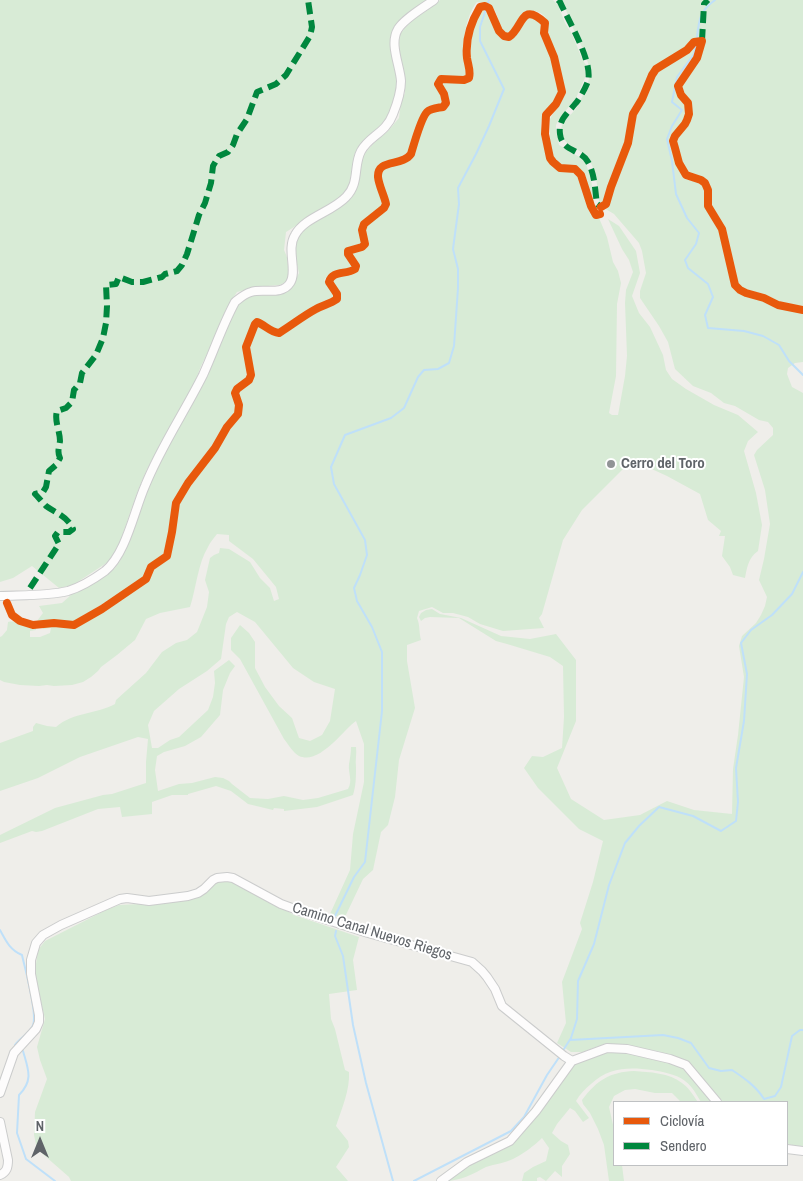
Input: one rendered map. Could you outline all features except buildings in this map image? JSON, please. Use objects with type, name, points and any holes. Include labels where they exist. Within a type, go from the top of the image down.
[{"type":"street","points":[[0,596],[68,590],[94,578],[115,561],[121,551],[145,486],[203,375],[235,302],[241,296],[250,292],[259,290],[278,291],[285,288],[290,283],[292,275],[290,250],[296,233],[302,226],[348,196],[356,180],[361,150],[383,130],[393,115],[401,83],[394,44],[398,28],[434,0]]},
{"type":"street","name":"Camino Canal Nuevos Riegos","points":[[0,1093],[14,1053],[36,1029],[39,1022],[40,1015],[31,974],[30,960],[36,943],[43,935],[120,899],[149,900],[188,896],[198,893],[213,880],[221,877],[233,878],[281,904],[303,912],[368,934],[472,962],[482,970],[502,1006],[572,1061]]},
{"type":"street","points":[[441,1181],[467,1162],[510,1141],[536,1111],[572,1061],[607,1048],[627,1049],[670,1059],[686,1065],[716,1101]]},
{"type":"street","points":[[0,1122],[8,1165],[6,1171],[0,1176]]},
{"type":"street","points":[[788,1149],[803,1151]]},
{"type":"green space","points":[[0,0],[429,0],[395,27],[390,46],[397,75],[397,88],[387,120],[378,131],[366,139],[355,153],[349,185],[344,195],[286,232],[284,250],[287,257],[289,274],[286,282],[279,285],[257,287],[237,292],[226,309],[193,387],[147,469],[117,551],[111,560],[73,585],[59,588],[32,566],[13,578],[0,582]]},
{"type":"green space","points":[[440,0],[553,0],[558,5],[586,65],[585,78],[576,98],[559,119],[556,131],[559,145],[583,160],[586,164],[592,182],[594,207],[585,176],[573,165],[564,166],[556,164],[550,152],[550,119],[564,91],[548,34],[546,19],[538,12],[526,13],[519,18],[508,35],[503,30],[495,10],[491,6],[477,2],[468,19],[465,33],[466,77],[461,79],[441,76],[434,82],[442,96],[441,105],[429,108],[424,112],[409,153],[405,158],[381,164],[377,171],[376,181],[384,199],[384,205],[360,224],[363,242],[361,245],[350,247],[347,251],[348,258],[353,266],[350,270],[336,271],[324,280],[330,286],[335,298],[305,312],[278,332],[258,320],[253,322],[244,345],[246,380],[237,384],[234,389],[233,396],[237,406],[236,413],[224,427],[173,504],[166,548],[161,557],[147,567],[143,577],[126,590],[74,621],[37,621],[43,613],[39,606],[62,603],[71,595],[104,576],[115,568],[120,561],[153,476],[181,422],[236,305],[254,295],[280,295],[290,290],[299,273],[294,252],[295,239],[301,231],[347,202],[353,196],[358,185],[363,155],[399,118],[401,102],[405,93],[400,56],[400,34],[410,22]]},
{"type":"green space","points":[[561,0],[803,0],[803,307],[782,304],[771,297],[742,288],[737,282],[726,233],[710,205],[712,190],[708,180],[690,174],[685,170],[681,162],[676,138],[689,122],[691,102],[682,95],[680,86],[700,56],[703,38],[690,40],[686,46],[654,67],[632,113],[624,149],[603,204],[599,201],[593,167],[584,154],[566,142],[561,130],[563,123],[577,107],[583,95],[589,73],[585,53]]},
{"type":"green space","points":[[482,9],[488,10],[496,30],[505,39],[518,33],[523,23],[532,16],[542,23],[541,30],[552,59],[559,93],[543,114],[541,124],[542,139],[550,163],[559,171],[575,173],[580,179],[590,211],[599,218],[607,237],[613,262],[621,283],[617,304],[616,376],[609,413],[618,415],[625,376],[627,356],[626,290],[633,272],[629,260],[608,219],[619,226],[636,251],[640,273],[632,296],[639,313],[650,327],[663,355],[666,370],[672,379],[714,405],[738,415],[758,432],[748,441],[744,451],[756,493],[762,525],[758,551],[750,560],[745,578],[733,575],[722,556],[725,536],[719,536],[721,531],[708,520],[700,494],[632,460],[582,510],[563,540],[542,614],[539,618],[544,628],[503,631],[480,624],[468,617],[453,613],[443,613],[432,607],[419,611],[417,618],[421,640],[407,645],[407,661],[415,708],[399,760],[395,797],[388,825],[381,832],[373,870],[363,879],[344,919],[330,914],[350,870],[353,834],[364,782],[364,744],[356,721],[315,756],[299,756],[295,753],[284,739],[240,659],[231,650],[231,638],[240,625],[249,633],[255,642],[255,668],[265,687],[279,706],[292,718],[299,738],[310,741],[322,735],[330,721],[335,689],[314,682],[293,668],[255,622],[237,612],[229,617],[226,624],[221,659],[207,671],[179,689],[154,711],[148,725],[152,748],[158,748],[170,740],[179,737],[208,710],[213,697],[214,671],[229,660],[235,666],[223,690],[220,715],[201,737],[185,746],[157,756],[155,770],[158,791],[179,784],[215,777],[229,781],[250,798],[268,799],[284,796],[303,800],[318,798],[348,789],[350,783],[351,747],[356,747],[356,778],[353,795],[317,807],[284,811],[284,809],[274,808],[273,810],[248,804],[231,791],[216,786],[188,795],[172,795],[152,802],[152,814],[122,817],[120,807],[98,809],[42,831],[32,831],[0,843],[0,835],[55,808],[112,794],[146,783],[148,739],[138,737],[80,757],[38,778],[0,791],[0,743],[33,731],[36,723],[56,727],[70,718],[101,710],[115,704],[116,700],[146,673],[162,652],[176,643],[187,640],[197,632],[207,607],[209,592],[205,580],[210,558],[219,553],[220,548],[229,549],[250,562],[260,578],[270,588],[274,601],[279,599],[276,587],[253,559],[229,541],[229,535],[217,534],[210,543],[202,561],[190,607],[160,613],[146,619],[135,640],[91,677],[83,682],[72,685],[54,686],[20,685],[0,680],[0,637],[7,630],[8,622],[18,622],[36,627],[36,630],[30,631],[30,637],[40,637],[50,633],[51,628],[43,629],[41,625],[76,626],[88,621],[138,588],[147,579],[153,568],[168,557],[174,534],[178,503],[241,414],[242,408],[237,394],[240,387],[251,381],[252,374],[247,347],[256,325],[258,324],[276,335],[283,334],[308,315],[339,299],[340,296],[331,283],[332,279],[349,275],[356,271],[358,268],[357,264],[350,253],[353,250],[366,246],[364,230],[367,223],[383,211],[388,204],[380,174],[383,167],[404,162],[412,155],[425,119],[431,112],[443,109],[448,103],[442,84],[443,81],[467,82],[472,77],[469,41],[477,16]]},
{"type":"green space","points":[[700,42],[697,55],[675,86],[678,97],[687,108],[686,118],[674,133],[671,141],[679,169],[684,178],[703,184],[706,206],[722,233],[732,282],[735,287],[741,293],[803,313],[803,362],[795,363],[788,368],[787,374],[792,387],[803,393],[803,1147],[788,1144],[788,1101],[719,1101],[688,1061],[657,1051],[611,1045],[596,1047],[583,1052],[571,1052],[557,1043],[566,1023],[562,982],[582,929],[580,923],[603,841],[579,829],[538,788],[524,768],[532,756],[543,757],[562,748],[564,717],[563,666],[550,657],[496,641],[459,618],[430,617],[421,621],[419,617],[421,613],[432,609],[440,614],[461,618],[501,636],[530,639],[556,634],[576,660],[576,721],[557,768],[571,799],[604,820],[640,815],[667,801],[694,810],[732,814],[733,769],[744,677],[739,646],[742,636],[756,623],[761,615],[767,597],[759,580],[770,524],[765,490],[754,455],[773,435],[773,428],[768,422],[759,420],[735,406],[724,403],[711,393],[693,386],[675,369],[668,342],[640,298],[640,291],[646,273],[639,243],[614,214],[604,208],[607,206],[622,160],[629,146],[635,112],[644,99],[652,76],[657,70]]},
{"type":"green space","points":[[229,880],[294,915],[359,937],[353,960],[357,990],[329,994],[331,1019],[345,1070],[349,1072],[347,1092],[336,1126],[348,1141],[349,1147],[336,1167],[348,1181],[71,1181],[69,1177],[37,1149],[34,1135],[35,1112],[47,1079],[37,1047],[45,1019],[35,971],[38,950],[45,941],[119,905],[161,903],[185,899],[216,881]]},
{"type":"green space","points":[[605,1051],[629,1051],[682,1065],[712,1101],[700,1101],[688,1083],[669,1074],[635,1069],[612,1071],[598,1078],[576,1101],[589,1118],[583,1122],[575,1111],[570,1108],[552,1133],[568,1145],[570,1154],[562,1166],[562,1177],[555,1171],[546,1181],[540,1177],[537,1178],[537,1181],[522,1181],[524,1173],[546,1161],[549,1148],[542,1138],[517,1157],[486,1167],[471,1175],[445,1181],[478,1159],[504,1149],[514,1140],[574,1064]]},
{"type":"green space","points":[[625,1072],[646,1072],[672,1077],[687,1087],[697,1101],[680,1101],[672,1093],[655,1093],[635,1089],[625,1090],[614,1096],[609,1107],[613,1125],[613,1166],[622,1166],[624,1181],[609,1181],[604,1145],[598,1129],[582,1100],[593,1087],[605,1078]]},
{"type":"waterway","points":[[697,37],[701,16],[706,8],[715,0]]},
{"type":"waterway","points":[[335,916],[354,877],[365,862],[382,711],[382,652],[372,627],[357,601],[354,588],[367,555],[365,540],[334,484],[331,467],[345,435],[391,418],[404,408],[418,377],[424,370],[438,369],[449,363],[454,346],[458,288],[458,269],[453,249],[459,204],[458,188],[476,154],[504,89],[480,41],[480,27],[486,9]]},
{"type":"waterway","points":[[696,44],[694,54],[677,77],[672,102],[682,110],[672,126],[667,139],[676,194],[687,218],[699,233],[696,244],[685,260],[688,268],[708,284],[713,297],[705,315],[708,328],[744,331],[763,336],[779,345],[789,361],[803,375]]},
{"type":"waterway","points":[[562,1052],[571,1038],[577,1019],[578,981],[594,944],[609,885],[625,843],[659,807],[693,816],[721,831],[736,821],[738,802],[736,768],[744,721],[747,674],[741,643],[751,630],[772,615],[792,594],[803,572]]},
{"type":"waterway","points":[[0,930],[11,948],[22,955],[34,1011],[32,1028],[15,1045]]},
{"type":"waterway","points":[[336,931],[335,936],[343,956],[353,1025],[366,1083],[393,1181]]},
{"type":"waterway","points":[[570,1040],[663,1035],[678,1038],[691,1043],[709,1068],[721,1071],[732,1070],[754,1086],[764,1099],[775,1096],[781,1087],[792,1036],[803,1030]]},
{"type":"waterway","points":[[23,1051],[28,1069],[28,1079],[24,1090],[19,1095],[17,1133],[26,1159],[55,1181]]},
{"type":"waterway","points":[[414,1181],[511,1131],[524,1117],[547,1075],[560,1056]]},
{"type":"marked path","points":[[30,588],[59,544],[55,536],[58,532],[69,532],[73,529],[65,518],[46,506],[35,494],[43,492],[46,487],[49,471],[60,458],[58,452],[60,437],[56,418],[57,411],[66,408],[72,402],[74,390],[80,383],[82,373],[96,355],[103,338],[107,306],[106,285],[116,284],[119,277],[132,282],[143,282],[177,271],[182,265],[205,203],[211,183],[213,166],[219,156],[228,152],[233,145],[237,134],[247,119],[257,92],[276,84],[286,75],[310,36],[312,27],[308,0]]},
{"type":"marked path","points":[[558,0],[579,41],[589,73],[588,81],[577,102],[566,114],[560,125],[561,140],[588,162],[593,177],[597,204],[602,207]]},
{"type":"marked path","points":[[702,41],[704,4],[708,0]]},
{"type":"cycle path","points":[[7,603],[12,615],[20,621],[33,625],[54,623],[74,625],[102,609],[146,579],[151,567],[167,556],[176,503],[188,483],[215,448],[227,427],[238,414],[239,405],[235,393],[237,389],[249,380],[251,375],[246,347],[255,324],[257,322],[279,333],[311,312],[337,299],[337,294],[329,282],[331,278],[336,274],[355,269],[356,266],[348,251],[362,247],[365,244],[362,230],[364,224],[384,208],[386,204],[378,177],[381,167],[407,158],[411,154],[422,120],[427,112],[443,107],[446,103],[444,94],[438,84],[441,79],[464,80],[469,78],[470,70],[467,58],[468,37],[471,25],[480,7],[485,6],[489,8],[499,31],[504,36],[509,37],[514,33],[527,15],[531,14],[545,23],[544,33],[554,57],[562,92],[556,104],[546,115],[545,134],[550,158],[560,168],[575,169],[581,175],[591,206],[596,215],[600,214]]},
{"type":"cycle path","points":[[601,207],[606,204],[628,143],[633,114],[642,99],[652,75],[656,69],[687,50],[694,42],[702,41],[697,58],[678,86],[681,95],[688,103],[689,114],[685,124],[673,141],[679,163],[686,175],[705,183],[708,190],[708,206],[722,229],[735,285],[746,293],[764,298],[778,305],[803,310]]},
{"type":"place","name":"Cerro del Toro","points":[[611,464]]}]
